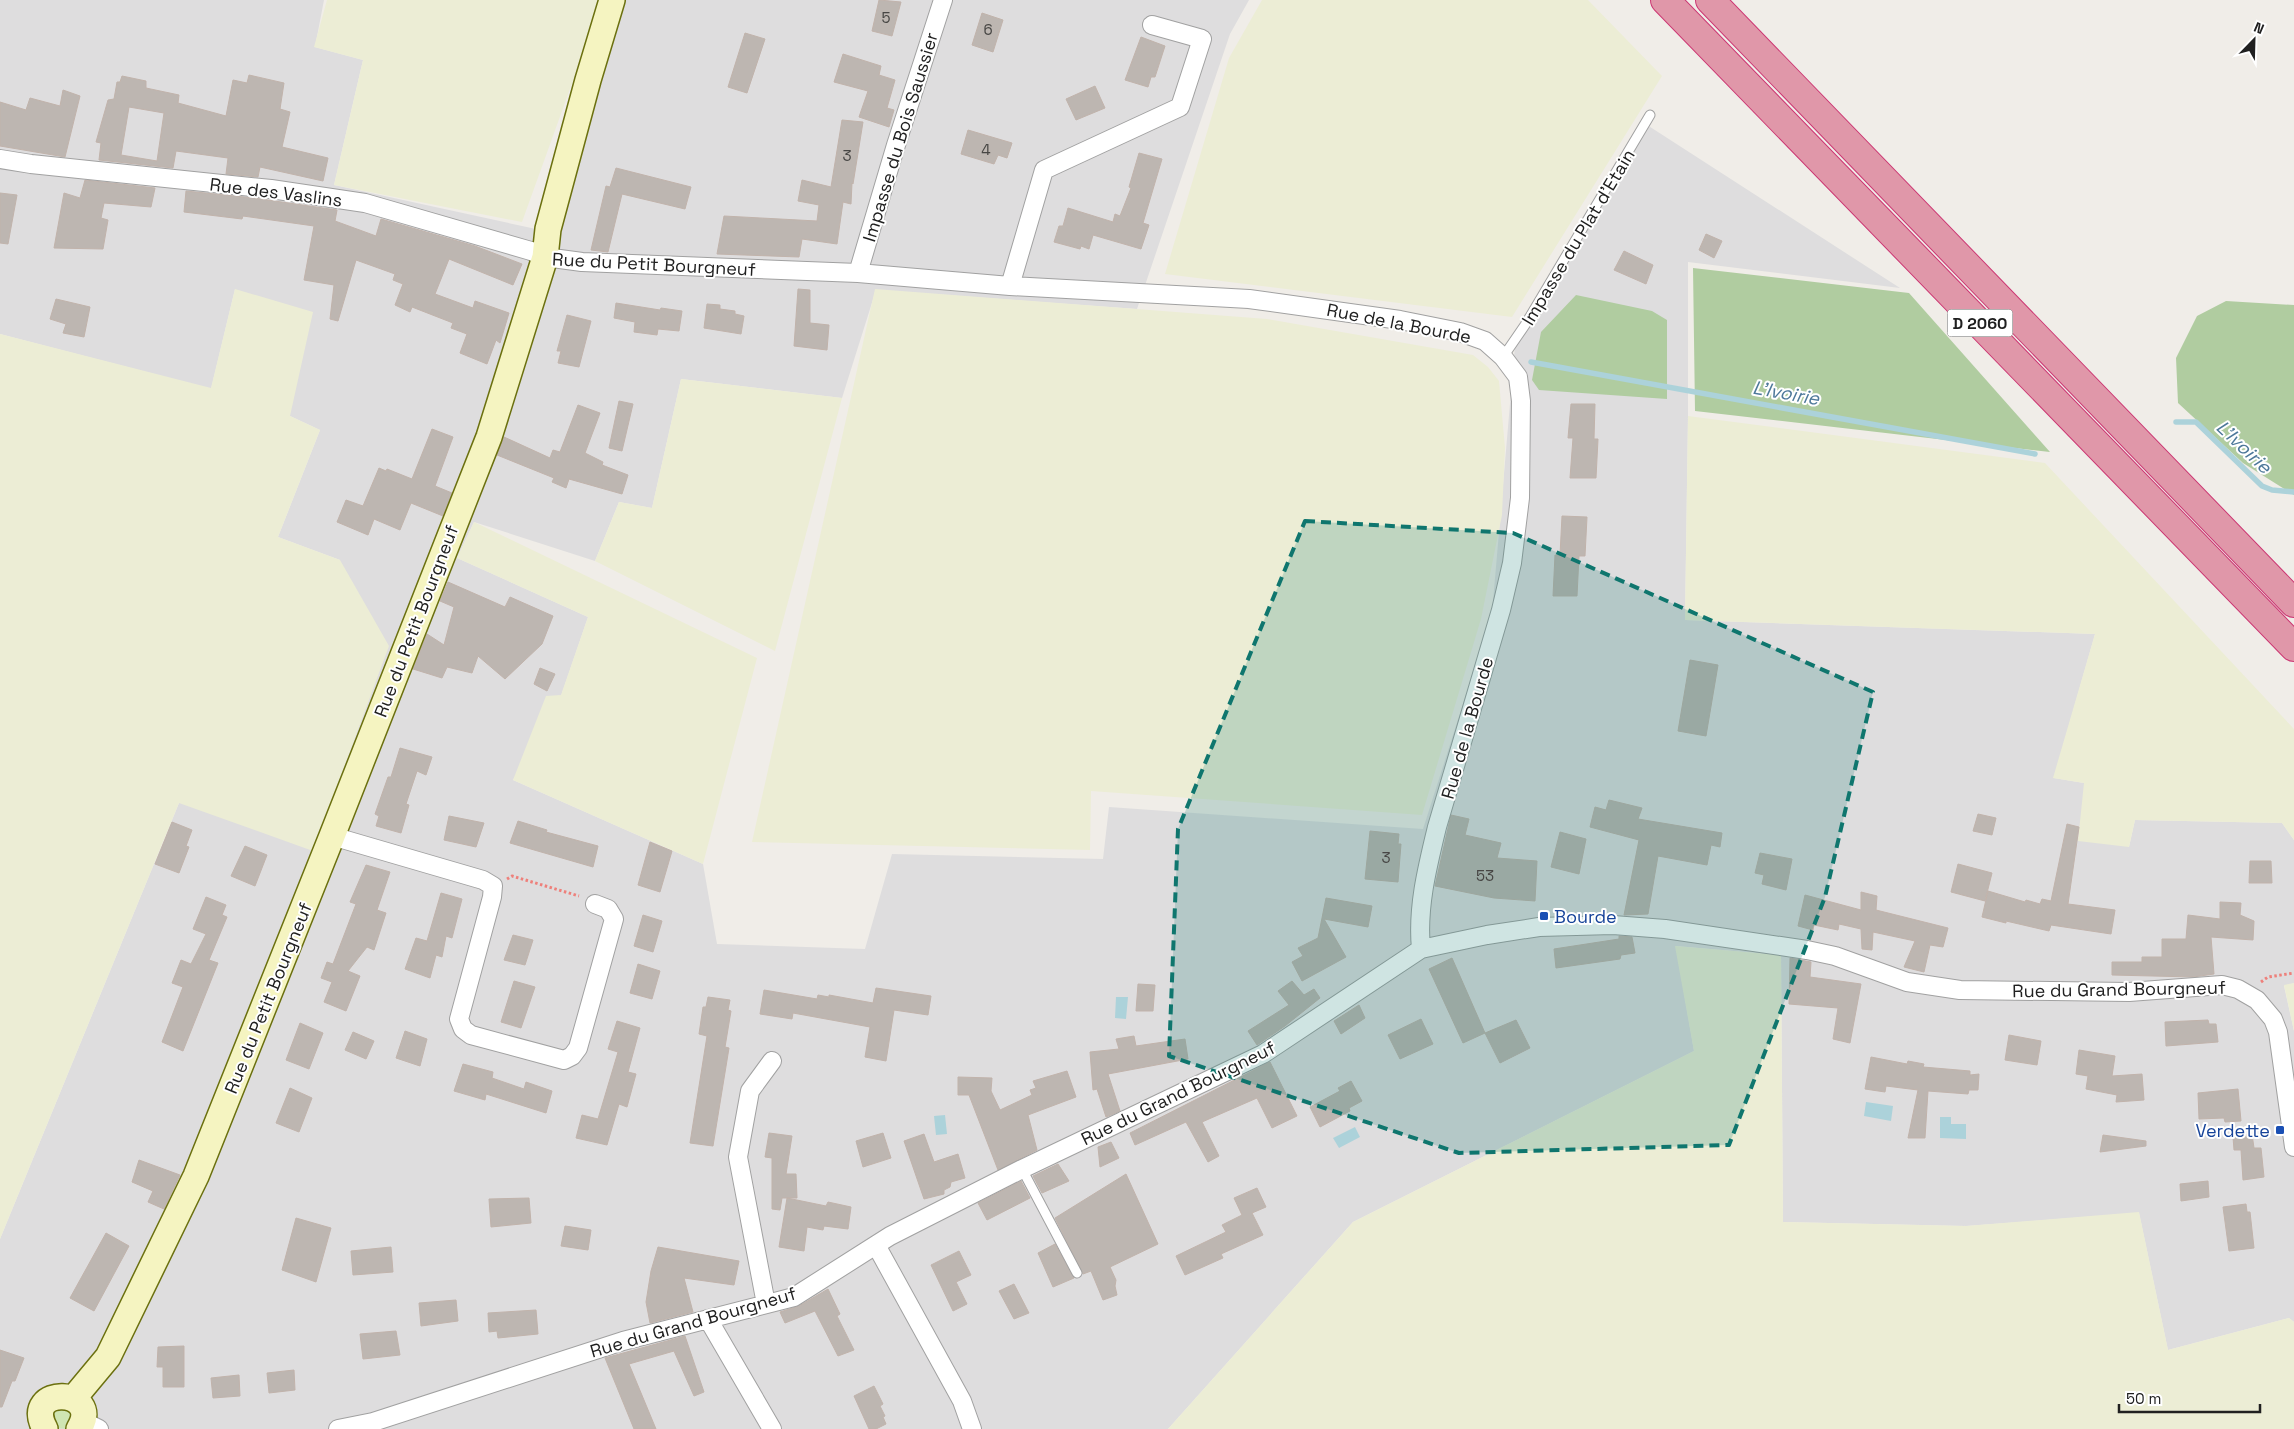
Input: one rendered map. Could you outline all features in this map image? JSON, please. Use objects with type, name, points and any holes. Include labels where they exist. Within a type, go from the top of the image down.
[{"type":"highway","name":"D 2060","points":[[1665,0],[2294,646]]},
{"type":"highway","name":"D 2060","points":[[1710,0],[2294,603]]},
{"type":"street","points":[[545,257],[548,229],[588,80],[612,0]]},
{"type":"street","name":"Impasse du Bois Saussier","points":[[858,273],[896,145],[943,0]]},
{"type":"street","points":[[1010,286],[1044,170],[1180,107],[1202,39],[1152,25]]},
{"type":"street","name":"Rue des Vaslins","points":[[0,159],[31,164],[271,189],[365,203],[531,251],[545,257]]},
{"type":"street","name":"Rue du Petit Bourgneuf","points":[[43,1428],[41,1417],[45,1404],[57,1396],[64,1395],[84,1419],[108,1357],[196,1176],[332,836],[488,437],[545,257],[582,262],[858,273],[1010,286]]},
{"type":"street","name":"Rue de la Bourde","points":[[1010,286],[1249,299],[1334,310],[1460,332],[1486,341],[1503,357],[1518,377],[1521,401],[1520,498],[1512,564],[1502,610],[1428,864],[1420,909],[1421,949]]},
{"type":"street","points":[[332,836],[483,880],[493,886],[492,898],[459,1019],[463,1029],[471,1034],[564,1060],[572,1056],[578,1048],[614,919],[608,909],[595,904]]},
{"type":"street","name":"Rue du Grand Bourgneuf","points":[[338,1429],[373,1422],[623,1341],[794,1297],[876,1245],[1022,1169],[1263,1054],[1421,949],[1487,935],[1539,927],[1613,925],[1674,930],[1799,949],[1835,956],[1907,982],[1960,990],[2129,992],[2222,985],[2248,994]]},
{"type":"street","points":[[2248,994],[2265,1007],[2278,1032],[2294,1147]]},
{"type":"street","points":[[766,1304],[738,1157],[750,1091],[772,1061]]},
{"type":"street","points":[[876,1245],[962,1401],[972,1429]]},
{"type":"street","points":[[708,1319],[772,1429]]},
{"type":"lane","name":"Impasse du Plat d'Etain","points":[[1503,357],[1525,325],[1650,115]]},
{"type":"lane","points":[[1022,1169],[1077,1273]]},
{"type":"path","points":[[493,886],[512,876],[577,895],[595,904]]},
{"type":"path","points":[[2248,994],[2254,986],[2268,977],[2294,973]]},
{"type":"highlighted area","points":[[1305,521],[1513,533],[1873,692],[1825,897],[1729,1145],[1459,1153],[1169,1056],[1178,829]]},
{"type":"shaded area","points":[[0,0],[324,0],[315,47],[363,60],[334,185],[536,229],[603,0],[1249,0],[1230,34],[1137,309],[876,290],[842,398],[681,379],[652,508],[619,502],[595,561],[474,522],[457,558],[588,617],[561,696],[513,780],[703,864],[717,944],[865,949],[892,854],[1103,859],[1109,807],[1423,829],[1492,613],[1516,334],[1644,123],[1900,288],[1688,262],[1685,620],[2095,634],[2054,778],[2084,783],[2129,847],[2135,820],[2282,823],[2294,840],[2294,983],[2284,986],[2294,1031],[2294,1322],[2289,1318],[2168,1350],[2139,1213],[1966,1226],[1783,1222],[1781,955],[1676,946],[1694,1051],[1353,1222],[1168,1429],[0,1429],[0,1239],[179,803],[340,560],[278,537],[320,430],[290,416],[235,289],[211,389],[0,334]]},
{"type":"green space","points":[[327,0],[602,0],[522,222],[334,185],[363,60],[314,47]]},
{"type":"green space","points":[[1262,0],[1588,0],[1662,76],[1512,317],[1165,274],[1229,58]]},
{"type":"green space","points":[[1693,268],[1909,293],[2050,452],[1695,411]]},
{"type":"green space","points":[[235,289],[313,312],[290,416],[320,430],[278,537],[340,560],[389,646],[313,851],[179,803],[0,1239],[0,334],[211,388]]},
{"type":"green space","points":[[875,289],[1267,319],[1473,355],[1488,367],[1499,381],[1505,448],[1502,515],[1481,619],[1422,815],[1091,791],[1090,850],[752,842]]},
{"type":"green space","points":[[1576,295],[1652,311],[1667,320],[1667,399],[1539,390],[1532,380],[1541,332]]},
{"type":"green space","points":[[2226,301],[2294,305],[2294,495],[2243,463],[2178,403],[2176,358],[2197,316]]},
{"type":"green space","points":[[681,379],[842,398],[775,651],[595,561],[619,502],[652,508]]},
{"type":"green space","points":[[1688,416],[2045,463],[2294,729],[2294,840],[2282,823],[2135,820],[2129,847],[2078,841],[2084,783],[2053,778],[2095,634],[1685,620]]},
{"type":"green space","points":[[474,522],[757,658],[703,864],[513,780],[546,696],[561,695],[588,617],[457,558]]},
{"type":"green space","points":[[1675,946],[1781,955],[1783,1222],[1966,1226],[2139,1212],[2168,1350],[2289,1318],[2294,1322],[2294,1429],[1168,1429],[1353,1222],[1694,1051]]},
{"type":"green space","points":[[2294,983],[2294,1031],[2284,985]]},
{"type":"green space","points":[[58,1407],[72,1411],[68,1429],[56,1428],[53,1412]]},
{"type":"water","points":[[1116,997],[1128,997],[1126,1019],[1115,1018]]},
{"type":"water","points":[[1866,1102],[1893,1106],[1891,1121],[1864,1116]]},
{"type":"water","points":[[945,1115],[947,1134],[936,1135],[934,1116]]},
{"type":"water","points":[[1940,1117],[1951,1117],[1951,1124],[1966,1124],[1966,1139],[1940,1138]]},
{"type":"water","points":[[1355,1127],[1360,1137],[1339,1148],[1333,1138]]},
{"type":"building","points":[[879,0],[901,2],[892,36],[872,31]]},
{"type":"building","points":[[982,13],[1003,20],[993,52],[972,45]]},
{"type":"building","points":[[745,33],[765,39],[747,93],[728,87]]},
{"type":"building","points":[[1141,37],[1165,46],[1155,77],[1151,77],[1148,87],[1125,80]]},
{"type":"building","points":[[843,54],[881,66],[879,75],[895,80],[887,108],[894,110],[889,127],[859,117],[868,91],[834,82]]},
{"type":"building","points":[[249,75],[284,83],[280,109],[290,112],[282,147],[328,158],[323,181],[260,167],[258,177],[226,174],[228,158],[176,151],[173,168],[99,160],[101,143],[96,142],[108,100],[114,99],[117,82],[120,82],[122,76],[146,81],[146,88],[179,95],[178,103],[226,116],[233,80],[247,83]],"holes":[[[129,107],[164,113],[157,161],[121,155]]]},
{"type":"building","points":[[1095,86],[1105,108],[1076,120],[1066,99]]},
{"type":"building","points":[[63,90],[80,96],[65,157],[0,146],[0,102],[26,110],[30,98],[60,106]]},
{"type":"building","points":[[842,120],[863,122],[852,183],[851,204],[843,202],[837,244],[802,239],[799,257],[717,254],[724,216],[817,221],[819,205],[798,201],[802,180],[831,187]]},
{"type":"building","points":[[968,130],[1012,143],[1007,158],[998,155],[994,164],[961,154]]},
{"type":"building","points":[[1139,153],[1162,159],[1143,223],[1149,225],[1141,249],[1093,235],[1089,249],[1081,246],[1080,249],[1054,242],[1059,226],[1063,226],[1068,208],[1113,222],[1115,214],[1120,216],[1131,188],[1129,187]]},
{"type":"building","points":[[616,168],[691,187],[685,209],[622,194],[608,252],[591,250],[606,186],[610,187]]},
{"type":"building","points":[[85,180],[155,188],[151,207],[104,203],[101,218],[108,220],[103,249],[54,248],[64,193],[80,198]]},
{"type":"building","points":[[186,191],[254,198],[337,210],[335,221],[376,236],[381,219],[475,246],[522,264],[513,285],[449,259],[435,294],[473,308],[475,301],[509,313],[500,343],[496,340],[487,364],[460,353],[467,334],[451,328],[453,323],[412,307],[410,312],[395,305],[403,284],[393,280],[395,274],[356,260],[338,321],[330,319],[334,285],[304,280],[314,226],[243,216],[242,219],[184,212]]},
{"type":"building","points":[[0,193],[17,195],[8,244],[0,243]]},
{"type":"building","points":[[1706,234],[1722,241],[1714,258],[1699,250]]},
{"type":"building","points":[[1624,251],[1653,265],[1646,284],[1614,270]]},
{"type":"building","points":[[798,289],[810,290],[810,323],[829,325],[827,350],[794,346]]},
{"type":"building","points":[[56,299],[90,307],[84,337],[63,333],[66,324],[50,319]]},
{"type":"building","points":[[616,303],[660,310],[661,308],[682,311],[679,331],[658,329],[657,335],[634,332],[635,322],[614,318]]},
{"type":"building","points":[[707,304],[720,305],[720,309],[735,311],[735,314],[744,316],[741,334],[704,328]]},
{"type":"building","points":[[567,315],[591,321],[579,367],[558,363],[561,351],[557,351]]},
{"type":"building","points":[[619,401],[633,404],[622,451],[609,448]]},
{"type":"building","points":[[1571,404],[1595,404],[1594,439],[1598,439],[1596,478],[1570,478],[1573,438],[1568,438]]},
{"type":"building","points":[[578,405],[600,413],[585,453],[603,462],[602,465],[628,475],[622,494],[569,479],[566,488],[552,482],[554,478],[497,455],[504,437],[550,458],[553,450],[560,452]]},
{"type":"building","points":[[432,429],[453,437],[435,486],[452,493],[443,516],[411,503],[400,530],[374,519],[368,535],[337,522],[346,500],[363,506],[379,468],[386,471],[387,469],[412,479]]},
{"type":"building","points":[[1562,516],[1587,517],[1585,556],[1579,556],[1577,596],[1553,596],[1555,555],[1560,555]]},
{"type":"building","points":[[448,582],[505,607],[510,597],[553,616],[542,644],[505,679],[478,656],[472,673],[447,667],[442,678],[413,669],[427,634],[444,645],[454,607],[440,601]]},
{"type":"building","points":[[1690,660],[1718,665],[1706,736],[1678,731]]},
{"type":"building","points":[[540,668],[555,674],[547,691],[534,684]]},
{"type":"building","points":[[400,748],[432,757],[426,775],[417,771],[406,804],[409,805],[401,833],[376,826],[379,816],[375,814],[388,777],[391,777]]},
{"type":"building","points":[[1609,800],[1642,808],[1638,819],[1722,833],[1720,847],[1711,845],[1707,865],[1658,856],[1648,914],[1624,915],[1639,840],[1590,827],[1595,807],[1606,810]]},
{"type":"building","points":[[1978,814],[1996,818],[1992,835],[1973,831]]},
{"type":"building","points":[[1451,815],[1469,819],[1465,835],[1501,843],[1497,858],[1537,861],[1535,901],[1494,898],[1435,886]]},
{"type":"building","points":[[449,816],[484,823],[476,847],[444,840]]},
{"type":"building","points":[[518,821],[547,830],[546,832],[598,846],[593,867],[510,843]]},
{"type":"building","points":[[172,822],[192,830],[186,846],[189,847],[179,873],[155,864]]},
{"type":"building","points":[[2067,824],[2079,827],[2068,904],[2115,910],[2111,934],[2051,925],[2049,931],[1982,917],[1988,891],[2025,902],[2026,900],[2040,904],[2042,899],[2051,901]]},
{"type":"building","points":[[1370,831],[1399,834],[1398,844],[1401,844],[1398,882],[1365,879]]},
{"type":"building","points":[[1560,832],[1586,839],[1579,874],[1551,867]]},
{"type":"building","points":[[650,842],[672,851],[660,892],[638,885]]},
{"type":"building","points":[[245,846],[267,855],[255,886],[231,876]]},
{"type":"building","points":[[1760,853],[1792,859],[1786,890],[1762,884],[1764,875],[1755,873]]},
{"type":"building","points":[[2250,861],[2271,861],[2272,883],[2249,883]]},
{"type":"building","points":[[1958,864],[1992,873],[1985,901],[1951,892]]},
{"type":"building","points":[[366,865],[390,872],[377,910],[386,913],[374,950],[367,947],[348,971],[360,976],[346,1011],[324,1002],[332,982],[321,978],[327,962],[333,964],[356,904],[350,902]]},
{"type":"building","points":[[1861,892],[1877,896],[1876,910],[1948,928],[1943,947],[1930,945],[1924,972],[1904,967],[1915,941],[1873,932],[1872,950],[1862,949],[1861,929],[1839,924],[1838,930],[1814,925],[1813,930],[1798,926],[1805,895],[1861,910]]},
{"type":"building","points":[[441,893],[462,899],[452,938],[446,936],[442,957],[436,955],[430,978],[405,969],[416,938],[427,941]]},
{"type":"building","points":[[206,897],[226,905],[222,915],[227,917],[209,960],[218,963],[183,1051],[162,1042],[183,987],[172,983],[181,960],[191,964],[206,934],[193,929]]},
{"type":"building","points":[[1326,898],[1372,906],[1368,927],[1324,919],[1346,957],[1302,981],[1292,962],[1303,956],[1298,948],[1318,938]]},
{"type":"building","points":[[2220,902],[2241,903],[2240,915],[2254,921],[2253,940],[2211,937],[2214,974],[2193,977],[2112,975],[2112,962],[2142,962],[2142,957],[2162,957],[2162,939],[2186,939],[2188,915],[2220,919]]},
{"type":"building","points":[[643,915],[662,921],[653,952],[634,946]]},
{"type":"building","points":[[513,935],[533,940],[525,965],[504,960]]},
{"type":"building","points":[[1619,936],[1632,937],[1635,953],[1621,955],[1620,959],[1556,968],[1554,949],[1619,939]]},
{"type":"building","points":[[1452,958],[1485,1033],[1463,1043],[1429,969]]},
{"type":"building","points":[[1790,958],[1811,962],[1810,977],[1861,984],[1850,1043],[1833,1039],[1838,1008],[1789,1004]]},
{"type":"building","points":[[638,964],[660,971],[652,999],[630,993]]},
{"type":"building","points":[[514,981],[535,987],[521,1028],[501,1022]]},
{"type":"building","points":[[1292,981],[1304,995],[1314,989],[1320,998],[1285,1026],[1257,1045],[1248,1031],[1289,1005],[1278,991]]},
{"type":"building","points":[[1138,984],[1155,985],[1153,1011],[1136,1011]]},
{"type":"building","points":[[876,988],[931,996],[928,1015],[894,1010],[886,1061],[865,1057],[870,1027],[793,1013],[792,1019],[760,1014],[764,990],[817,999],[818,995],[829,997],[829,995],[873,1003]]},
{"type":"building","points":[[708,997],[730,1000],[728,1010],[731,1011],[725,1047],[729,1048],[713,1146],[690,1143],[707,1036],[699,1034],[703,1007],[706,1007]]},
{"type":"building","points":[[1359,1005],[1365,1018],[1341,1034],[1334,1021]]},
{"type":"building","points":[[1421,1019],[1433,1044],[1400,1059],[1388,1035]]},
{"type":"building","points":[[1516,1020],[1530,1048],[1500,1063],[1485,1033]]},
{"type":"building","points":[[2208,1020],[2209,1024],[2216,1024],[2218,1042],[2166,1046],[2165,1022]]},
{"type":"building","points":[[617,1021],[640,1028],[628,1072],[636,1074],[627,1107],[619,1104],[607,1145],[576,1138],[582,1115],[598,1119],[618,1052],[608,1049]]},
{"type":"building","points":[[300,1023],[323,1033],[309,1069],[286,1060]]},
{"type":"building","points":[[405,1031],[427,1039],[420,1066],[396,1058]]},
{"type":"building","points":[[353,1032],[374,1041],[366,1059],[345,1050]]},
{"type":"building","points":[[2009,1035],[2041,1041],[2037,1065],[2005,1060]]},
{"type":"building","points":[[1134,1036],[1136,1046],[1185,1039],[1188,1059],[1108,1074],[1120,1111],[1106,1117],[1097,1089],[1093,1090],[1090,1052],[1119,1049],[1116,1039]]},
{"type":"building","points":[[2079,1050],[2115,1056],[2112,1076],[2142,1074],[2144,1100],[2116,1102],[2117,1095],[2086,1089],[2088,1076],[2076,1074]]},
{"type":"building","points":[[1871,1057],[1907,1064],[1908,1061],[1924,1064],[1923,1067],[1970,1071],[1970,1075],[1979,1074],[1978,1090],[1969,1090],[1968,1094],[1928,1091],[1925,1138],[1908,1138],[1918,1090],[1886,1086],[1885,1092],[1865,1089]]},
{"type":"building","points":[[1270,1062],[1297,1116],[1272,1128],[1257,1098],[1202,1122],[1219,1156],[1208,1162],[1186,1122],[1135,1145],[1130,1133]]},
{"type":"building","points":[[463,1064],[493,1072],[492,1078],[524,1089],[526,1082],[552,1091],[546,1113],[486,1094],[485,1100],[454,1091]]},
{"type":"building","points":[[1067,1071],[1076,1097],[1028,1115],[1037,1150],[998,1170],[969,1095],[958,1095],[958,1077],[992,1078],[991,1091],[1000,1110],[1032,1095],[1030,1090],[1036,1088],[1033,1081]]},
{"type":"building","points":[[1351,1081],[1362,1101],[1349,1108],[1350,1111],[1320,1127],[1310,1107],[1340,1091],[1338,1088]]},
{"type":"building","points":[[290,1088],[312,1098],[299,1132],[276,1123]]},
{"type":"building","points":[[2238,1089],[2241,1121],[2225,1122],[2224,1118],[2199,1119],[2198,1093]]},
{"type":"building","points":[[769,1133],[792,1136],[786,1174],[796,1174],[797,1198],[782,1198],[780,1210],[772,1209],[772,1158],[765,1157]]},
{"type":"building","points":[[883,1133],[891,1158],[863,1167],[856,1141]]},
{"type":"building","points":[[924,1134],[934,1162],[958,1154],[965,1178],[951,1182],[950,1187],[944,1190],[944,1194],[924,1199],[904,1141]]},
{"type":"building","points":[[2252,1134],[2254,1148],[2261,1148],[2264,1177],[2243,1180],[2241,1150],[2234,1150],[2233,1137]]},
{"type":"building","points":[[2103,1135],[2146,1141],[2146,1146],[2100,1152]]},
{"type":"building","points":[[1111,1142],[1119,1158],[1100,1167],[1098,1147]]},
{"type":"building","points":[[139,1160],[180,1175],[164,1209],[148,1202],[153,1191],[132,1182]]},
{"type":"building","points":[[1058,1164],[1069,1181],[1042,1193],[1033,1176]]},
{"type":"building","points":[[1126,1174],[1158,1244],[1110,1267],[1116,1280],[1117,1295],[1103,1300],[1091,1271],[1083,1274],[1055,1218]]},
{"type":"building","points":[[1021,1181],[1030,1198],[987,1220],[978,1203]]},
{"type":"building","points":[[2208,1181],[2209,1197],[2181,1201],[2180,1184]]},
{"type":"building","points":[[1257,1188],[1266,1207],[1252,1213],[1263,1235],[1221,1254],[1223,1258],[1185,1275],[1176,1256],[1226,1232],[1222,1225],[1242,1215],[1234,1198]]},
{"type":"building","points":[[529,1198],[531,1223],[491,1227],[489,1199]]},
{"type":"building","points":[[787,1198],[826,1206],[828,1202],[851,1207],[848,1229],[824,1226],[823,1230],[807,1227],[804,1251],[779,1247]]},
{"type":"building","points":[[2246,1204],[2247,1212],[2250,1212],[2254,1248],[2229,1251],[2223,1207]]},
{"type":"building","points":[[296,1218],[331,1228],[316,1282],[282,1270]]},
{"type":"building","points":[[565,1226],[591,1230],[588,1250],[561,1246]]},
{"type":"building","points":[[106,1233],[129,1246],[94,1311],[70,1298]]},
{"type":"building","points":[[1055,1244],[1074,1278],[1053,1287],[1038,1253]]},
{"type":"building","points":[[391,1247],[393,1272],[353,1275],[351,1251]]},
{"type":"building","points":[[658,1247],[739,1261],[734,1285],[684,1278],[693,1312],[650,1323],[646,1302],[651,1271]]},
{"type":"building","points":[[959,1251],[971,1275],[956,1282],[967,1304],[953,1311],[931,1265]]},
{"type":"building","points":[[1014,1284],[1029,1313],[1014,1319],[999,1291]]},
{"type":"building","points":[[828,1289],[840,1314],[837,1316],[854,1350],[838,1356],[815,1311],[785,1323],[780,1312],[799,1306]]},
{"type":"building","points":[[456,1300],[458,1321],[421,1326],[419,1303]]},
{"type":"building","points":[[536,1310],[538,1334],[498,1338],[497,1331],[489,1332],[488,1313]]},
{"type":"building","points":[[396,1331],[400,1355],[363,1359],[360,1334]]},
{"type":"building","points":[[685,1336],[704,1392],[694,1396],[674,1351],[629,1364],[656,1429],[634,1429],[605,1358]]},
{"type":"building","points":[[184,1346],[184,1387],[163,1387],[163,1367],[157,1367],[158,1347]]},
{"type":"building","points":[[0,1350],[24,1358],[15,1381],[12,1381],[2,1407],[0,1407]]},
{"type":"building","points":[[294,1370],[295,1390],[269,1393],[267,1373]]},
{"type":"building","points":[[239,1375],[240,1396],[213,1398],[211,1378]]},
{"type":"building","points":[[874,1386],[883,1404],[880,1406],[885,1416],[883,1417],[886,1424],[876,1429],[869,1429],[854,1396]]},
{"type":"waterway","name":"L'Ivoirie","points":[[1531,362],[2035,454]]},
{"type":"waterway","name":"L'Ivoirie","points":[[2176,422],[2196,422],[2262,486],[2272,490],[2294,492]]},
{"type":"place","name":"Bourde","points":[[1544,916]]},
{"type":"place","name":"Verdette","points":[[2280,1130]]}]
